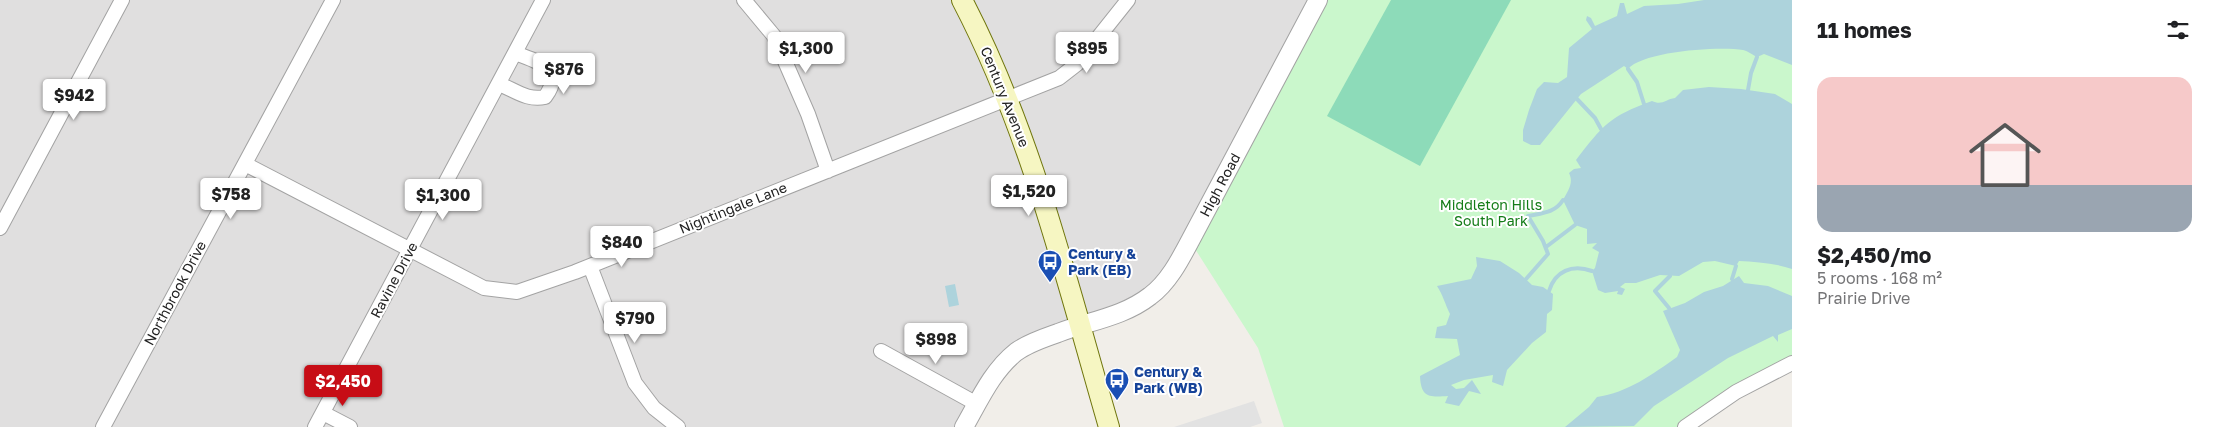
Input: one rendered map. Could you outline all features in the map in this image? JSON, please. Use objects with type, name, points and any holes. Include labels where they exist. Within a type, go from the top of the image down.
[{"type":"main road","name":"Century Avenue","points":[[962,0],[1007,99],[1030,160],[1109,427]]},
{"type":"street","points":[[0,228],[122,0]]},
{"type":"street","name":"Northbrook Drive","points":[[103,427],[332,0]]},
{"type":"street","name":"Ravine Drive","points":[[315,427],[543,0]]},
{"type":"street","points":[[744,0],[774,36],[808,114],[828,171]]},
{"type":"street","name":"Nightingale Lane","points":[[245,164],[410,252],[484,288],[517,292],[590,266],[1059,78],[1077,64],[1128,0]]},
{"type":"street","name":"High Road","points":[[964,427],[1002,364],[1018,350],[1036,341],[1115,315],[1135,306],[1151,295],[1170,273],[1190,241],[1318,0]]},
{"type":"street","points":[[499,84],[527,98],[545,97],[550,90],[553,84],[550,70],[544,65],[515,53]]},
{"type":"street","points":[[590,266],[635,383],[654,408],[678,427]]},
{"type":"street","points":[[881,351],[977,404]]},
{"type":"street","points":[[1690,426],[1736,392],[1792,363]]},
{"type":"street","points":[[323,413],[350,427]]},
{"type":"shaded area","points":[[0,0],[1318,0],[1161,285],[1018,350],[964,427],[0,427]]},
{"type":"shaded area","points":[[1254,401],[1262,423],[1250,427],[1174,427]]},
{"type":"green space","name":"Middleton Hills South Park","points":[[1318,0],[1792,0],[1792,363],[1685,427],[1284,427],[1258,348],[1190,241]]},
{"type":"green space","points":[[1391,0],[1511,0],[1420,166],[1327,116]]},
{"type":"water","points":[[1704,0],[1792,0],[1792,65],[1764,54],[1757,57],[1745,51],[1732,49],[1682,51],[1649,58],[1636,63],[1628,69],[1624,66],[1581,94],[1540,145],[1531,145],[1523,141],[1523,130],[1537,89],[1544,82],[1558,83],[1567,77],[1569,48],[1592,29],[1586,20],[1587,16],[1591,18],[1595,26],[1617,16],[1620,3],[1624,3],[1627,14],[1644,6]]},
{"type":"water","points":[[1709,87],[1775,94],[1792,104],[1792,269],[1752,262],[1739,261],[1736,266],[1715,261],[1703,262],[1679,276],[1660,275],[1636,283],[1625,283],[1620,287],[1625,289],[1622,295],[1617,294],[1618,291],[1605,293],[1598,290],[1592,271],[1595,268],[1599,252],[1592,248],[1597,243],[1587,244],[1587,229],[1575,225],[1563,200],[1571,184],[1569,173],[1574,169],[1581,168],[1576,160],[1593,138],[1608,123],[1626,112],[1652,101],[1661,103],[1675,98],[1683,90]]},
{"type":"water","points":[[1476,257],[1500,261],[1519,273],[1532,285],[1543,287],[1553,294],[1552,310],[1547,314],[1546,332],[1532,343],[1507,370],[1503,386],[1492,382],[1493,375],[1464,380],[1451,385],[1456,389],[1464,388],[1472,380],[1481,394],[1469,391],[1459,406],[1445,403],[1448,396],[1427,395],[1422,389],[1420,376],[1460,355],[1457,339],[1435,338],[1437,327],[1446,325],[1450,314],[1437,286],[1471,279],[1477,266]]},
{"type":"water","points":[[1739,276],[1744,283],[1768,286],[1792,296],[1792,329],[1778,335],[1778,342],[1773,336],[1728,358],[1654,406],[1634,426],[1565,427],[1589,407],[1597,397],[1629,387],[1677,357],[1680,350],[1663,311],[1685,303],[1704,292],[1723,286]]},
{"type":"water","points":[[955,284],[959,305],[949,307],[945,286]]},
{"type":"waterway","points":[[1748,90],[1751,73],[1757,57]]},
{"type":"waterway","points":[[1628,69],[1637,82],[1644,104]]},
{"type":"waterway","points":[[1577,99],[1595,118],[1601,129]]},
{"type":"waterway","points":[[1526,279],[1548,254],[1543,241],[1528,216],[1552,210],[1563,200]]},
{"type":"waterway","points":[[1546,247],[1575,225]]},
{"type":"waterway","points":[[1732,279],[1736,266]]},
{"type":"waterway","points":[[1549,291],[1555,278],[1565,271],[1578,268],[1592,271]]},
{"type":"waterway","points":[[1669,308],[1655,291],[1670,276]]},
{"type":"place","name":"Century & Park (EB)","points":[[1050,283]]},
{"type":"place","name":"Century & Park (WB)","points":[[1117,401]]}]
